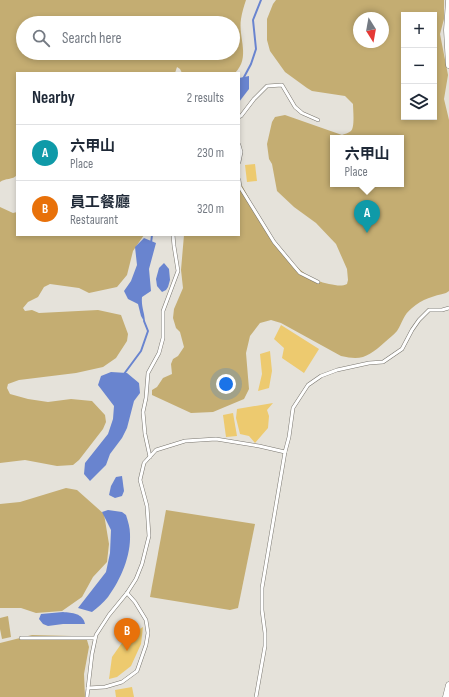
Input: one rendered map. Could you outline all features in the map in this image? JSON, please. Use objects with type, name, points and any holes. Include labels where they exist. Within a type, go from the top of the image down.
[{"type":"street","points":[[449,1],[447,30],[449,65]]},
{"type":"street","points":[[446,697],[449,685]]},
{"type":"lane","points":[[240,116],[267,86],[282,85],[295,108],[318,120]]},
{"type":"lane","points":[[240,187],[274,242],[300,272],[318,282]]},
{"type":"lane","points":[[150,457],[145,434],[143,412],[148,373],[160,353],[163,311],[178,271],[173,236]]},
{"type":"lane","points":[[256,697],[265,646],[262,588],[293,408],[308,385],[321,376],[337,370],[369,363],[383,362],[402,349],[412,330],[429,310],[442,310],[449,308]]},
{"type":"lane","points":[[87,697],[92,654],[96,635],[136,579],[142,564],[149,536],[147,506],[140,480],[144,463],[156,450],[185,441],[216,439],[285,452]]},
{"type":"lane","points":[[88,688],[105,687],[122,682],[137,671],[146,645],[148,633],[146,620],[127,592]]},
{"type":"lane","points":[[21,638],[95,638]]},
{"type":"shaded area","points":[[0,0],[246,0],[241,19],[243,54],[240,67],[236,72],[182,72],[177,67],[175,72],[16,72],[16,176],[0,182]]},
{"type":"shaded area","points":[[276,0],[444,0],[444,19],[440,34],[448,75],[444,99],[449,120],[449,291],[420,302],[407,313],[394,334],[370,354],[355,358],[341,356],[281,323],[271,320],[260,323],[250,336],[246,353],[249,389],[244,399],[213,412],[191,413],[152,395],[152,390],[157,387],[163,378],[172,374],[171,364],[173,359],[178,356],[184,347],[180,332],[176,328],[173,318],[174,309],[183,288],[181,270],[184,236],[240,236],[240,182],[275,242],[300,270],[314,279],[338,286],[347,284],[348,280],[347,269],[336,244],[316,223],[294,207],[277,191],[267,144],[272,122],[275,117],[285,115],[342,135],[349,132],[353,126],[353,104],[345,96],[312,91],[285,72],[270,51],[267,40],[267,19]]},
{"type":"shaded area","points":[[0,207],[13,213],[16,212],[16,236],[143,236],[133,251],[127,275],[117,287],[89,293],[79,288],[50,284],[44,287],[38,297],[28,302],[23,308],[25,311],[32,310],[39,313],[98,310],[121,315],[128,334],[127,341],[116,358],[103,367],[76,373],[19,380],[8,384],[7,388],[10,394],[28,399],[48,402],[71,399],[92,401],[105,415],[106,422],[103,429],[79,460],[73,465],[57,466],[25,460],[0,463]]},
{"type":"shaded area","points":[[66,488],[77,490],[104,514],[109,544],[107,562],[93,577],[82,597],[62,611],[36,613],[21,608],[0,608],[0,504],[20,502]]},
{"type":"shaded area","points":[[166,510],[255,524],[238,608],[230,610],[150,597]]},
{"type":"shaded area","points":[[8,616],[11,637],[2,639],[0,618]]},
{"type":"shaded area","points":[[32,635],[72,636],[87,640],[89,647],[84,674],[85,697],[0,697],[0,643]]},
{"type":"water","points":[[249,76],[249,89],[240,101],[240,78]]},
{"type":"water","points":[[144,238],[156,243],[149,269],[151,291],[142,297],[145,323],[141,316],[138,304],[128,299],[124,291],[131,281],[137,265],[135,247]]},
{"type":"water","points":[[164,263],[169,269],[170,280],[166,290],[162,292],[157,286],[156,279],[159,268]]},
{"type":"water","points":[[111,372],[127,373],[139,383],[140,393],[134,401],[127,428],[122,438],[110,454],[106,465],[90,481],[84,474],[85,463],[108,434],[113,419],[114,406],[98,385],[101,376]]},
{"type":"water","points":[[122,476],[124,491],[122,496],[115,498],[109,495],[111,486],[116,477]]},
{"type":"water","points":[[108,510],[122,512],[126,515],[130,532],[129,551],[121,575],[113,590],[108,597],[92,612],[78,608],[106,572],[110,553],[111,530],[102,512]]},
{"type":"water","points":[[63,612],[73,613],[80,616],[84,620],[85,624],[48,626],[43,624],[39,619],[41,614]]},
{"type":"building","points":[[255,164],[257,181],[247,182],[245,165]]},
{"type":"building","points":[[281,325],[319,349],[304,373],[282,358],[284,348],[274,339]]},
{"type":"building","points":[[270,351],[272,371],[269,388],[258,391],[262,374],[260,354]]},
{"type":"building","points":[[273,403],[267,410],[269,416],[268,428],[255,443],[249,436],[240,434],[236,418],[237,409]]},
{"type":"building","points":[[233,413],[237,436],[226,437],[223,415]]},
{"type":"building","points":[[143,627],[141,644],[131,666],[117,677],[109,679],[112,657],[126,637]]},
{"type":"building","points":[[132,687],[134,697],[116,697],[115,690]]},
{"type":"waterway","points":[[243,79],[251,64],[256,49],[253,20],[261,0]]},
{"type":"waterway","points":[[151,243],[152,236]]},
{"type":"waterway","points":[[124,374],[141,351],[148,331],[144,321]]},
{"type":"place","name":"六甲山","points":[[367,233]]},
{"type":"place","name":"員工餐廳","points":[[127,651]]}]
